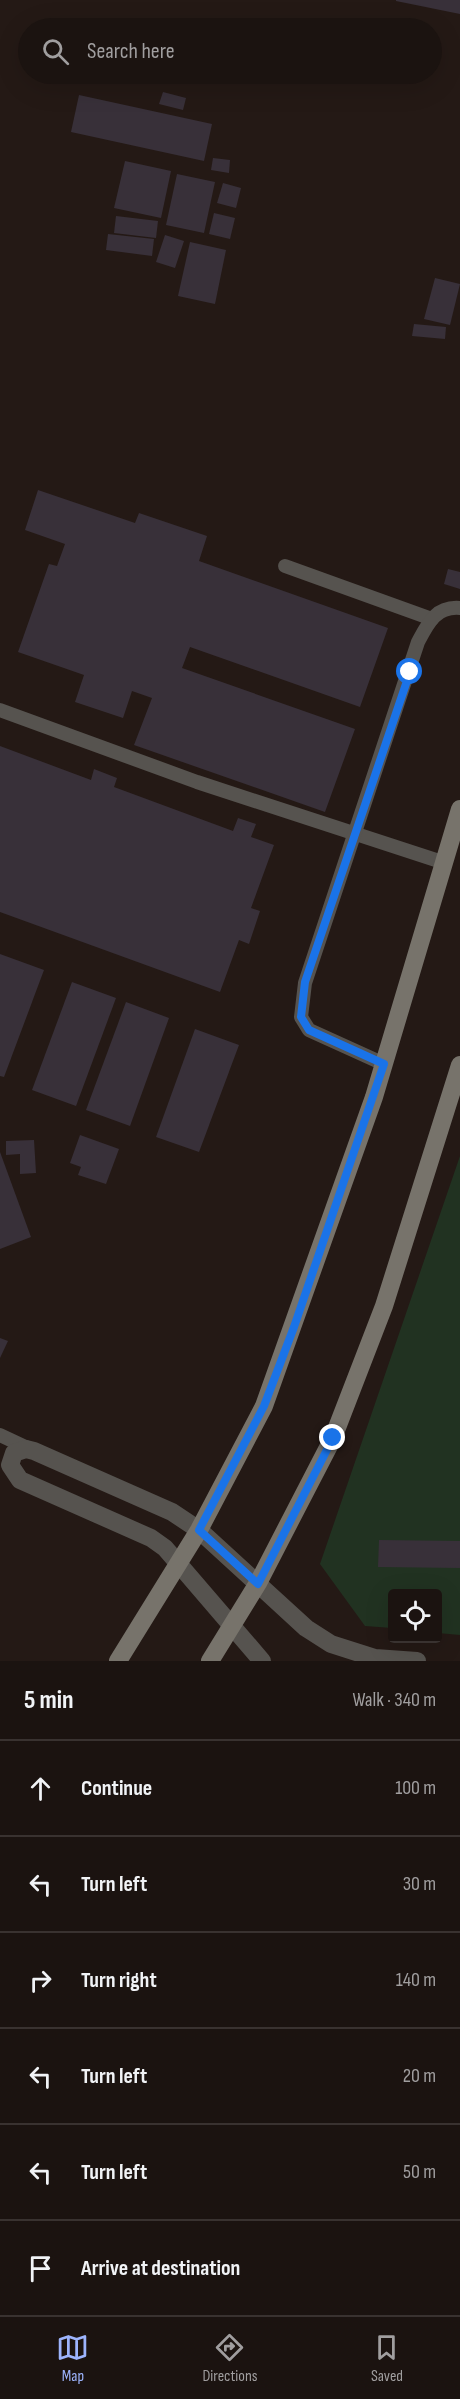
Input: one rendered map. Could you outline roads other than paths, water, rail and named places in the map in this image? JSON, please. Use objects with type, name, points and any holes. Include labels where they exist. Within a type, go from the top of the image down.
[{"type":"street","points":[[118,1661],[199,1530],[264,1406],[298,1316],[384,1064],[460,809]]},
{"type":"street","points":[[210,1661],[258,1584],[333,1438],[384,1306],[460,1065]]},
{"type":"street","points":[[262,1661],[179,1562],[151,1538],[20,1480],[11,1470],[10,1458],[19,1450],[34,1451],[172,1512],[199,1530],[306,1628],[331,1644],[375,1658],[417,1661]]},
{"type":"lane","points":[[285,566],[432,619]]},
{"type":"lane","points":[[384,1064],[309,1030],[301,1017],[305,982],[418,642],[437,613],[446,608],[460,608]]},
{"type":"lane","points":[[0,710],[197,782],[445,862]]},
{"type":"lane","points":[[0,1435],[34,1451]]},
{"type":"lane","points":[[0,1471],[20,1480]]}]
